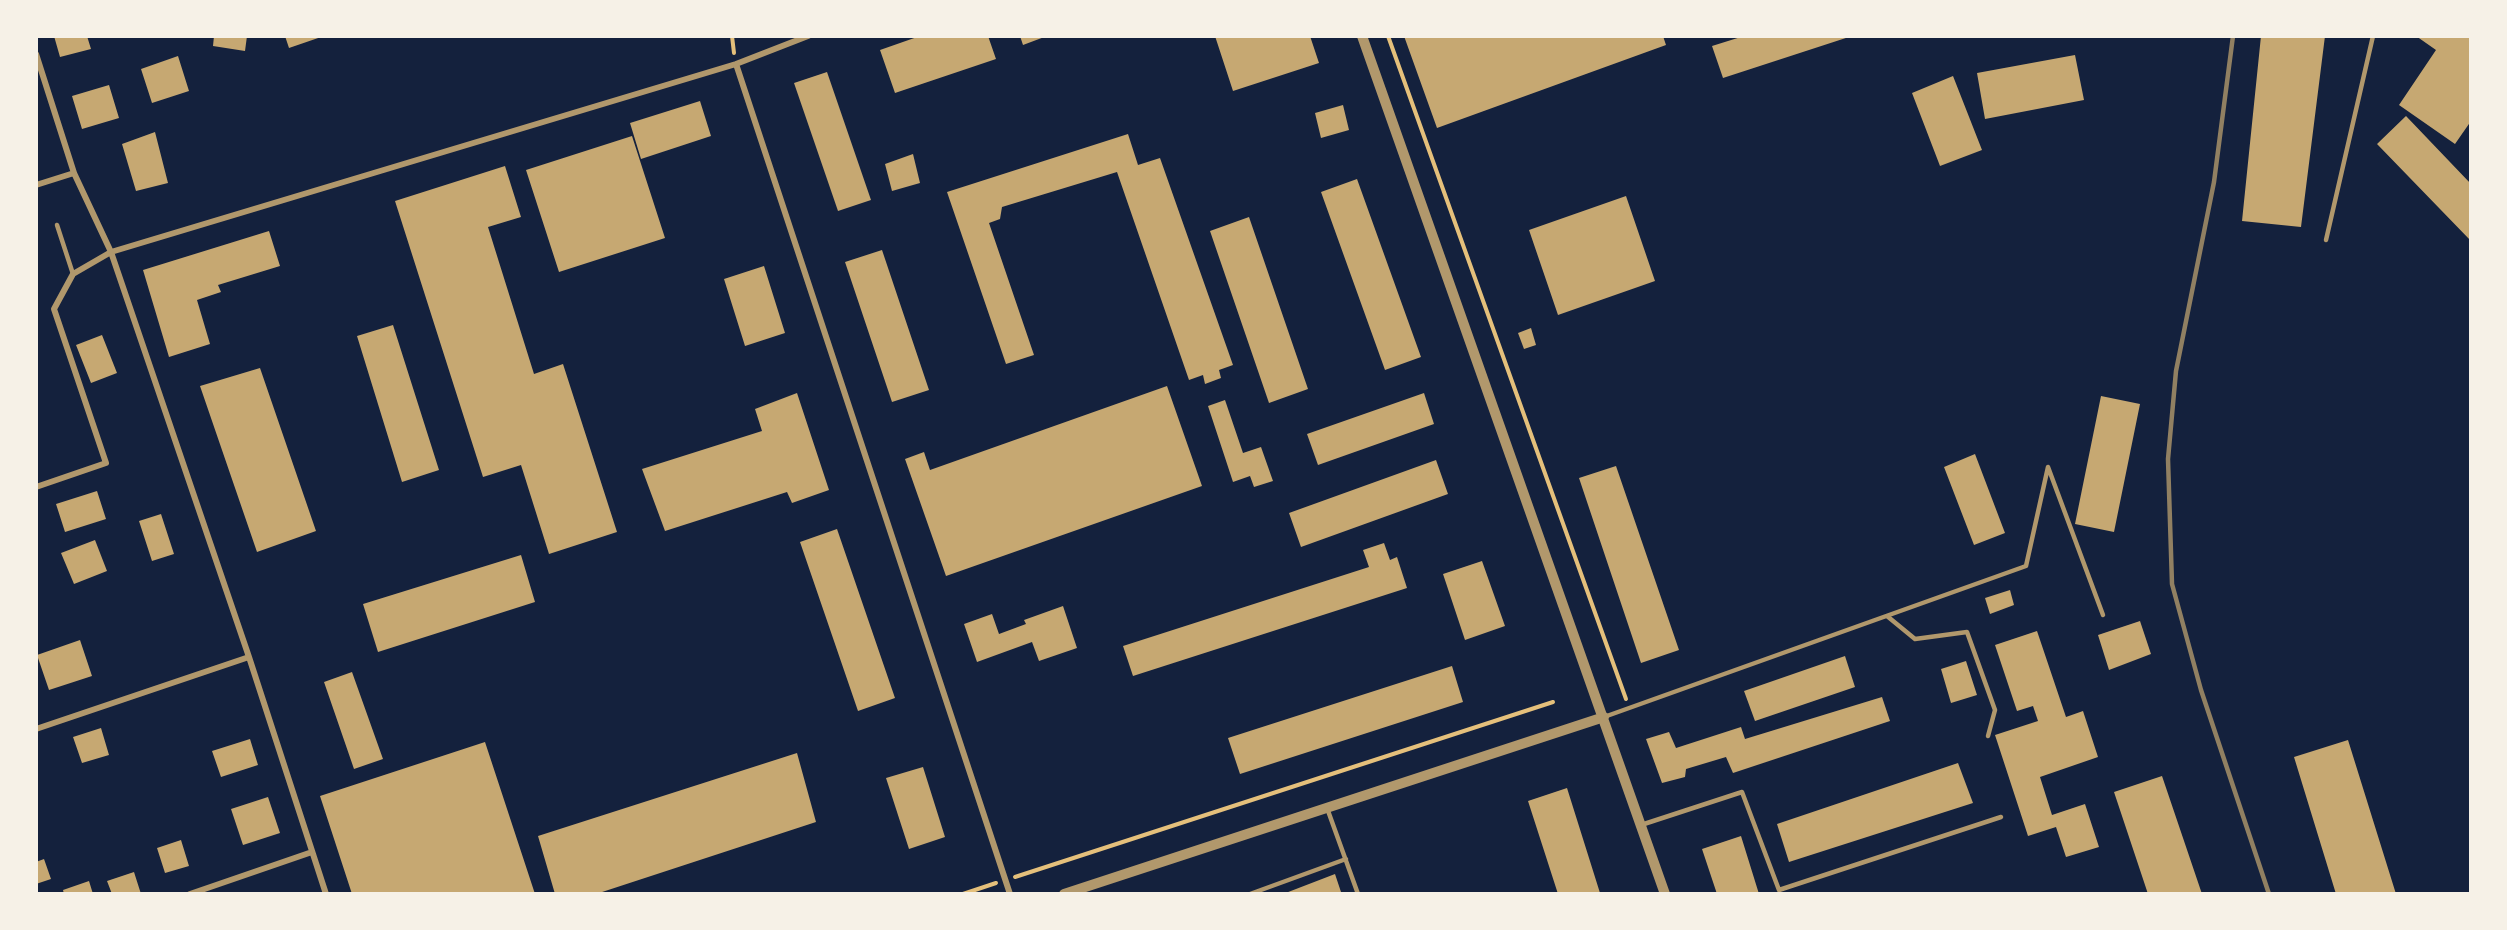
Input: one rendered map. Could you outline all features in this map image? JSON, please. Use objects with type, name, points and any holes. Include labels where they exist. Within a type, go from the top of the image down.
[{"type":"street","points":[[36,488],[106,463],[54,309],[73,274],[111,252],[736,64],[808,36]]},
{"type":"street","points":[[1362,36],[1665,894]]},
{"type":"street","points":[[36,54],[74,173],[111,252],[249,657],[326,894]]},
{"type":"street","points":[[736,64],[1010,894]]},
{"type":"street","points":[[36,185],[74,173]]},
{"type":"street","points":[[36,729],[249,657]]},
{"type":"street","points":[[1064,894],[1604,717]]},
{"type":"street","points":[[190,894],[312,852]]},
{"type":"lane","points":[[2326,240],[2373,36]]},
{"type":"lane","points":[[57,225],[73,274]]},
{"type":"lane","points":[[1604,717],[2026,566],[2048,467],[2103,615]]},
{"type":"lane","points":[[1887,616],[1915,639],[1967,632],[1995,710],[1988,736]]},
{"type":"lane","points":[[1641,825],[1742,792],[1779,890],[2001,817]]},
{"type":"lane","points":[[1327,808],[1358,894]]},
{"type":"lane","points":[[1250,894],[1346,859]]},
{"type":"path","points":[[1388,36],[1629,708]]},
{"type":"path","points":[[963,894],[1552,702]]},
{"type":"building","points":[[54,36],[87,36],[91,49],[60,57]]},
{"type":"building","points":[[214,36],[247,36],[245,51],[213,46]]},
{"type":"building","points":[[285,36],[324,36],[289,48]]},
{"type":"building","points":[[920,36],[988,36],[996,59],[895,93],[880,50]]},
{"type":"building","points":[[1020,36],[1047,36],[1023,45]]},
{"type":"building","points":[[1215,36],[1310,36],[1319,63],[1233,91]]},
{"type":"building","points":[[1404,36],[1663,36],[1666,45],[1437,128]]},
{"type":"building","points":[[1744,36],[1852,36],[1723,78],[1712,46]]},
{"type":"building","points":[[2261,36],[2325,36],[2301,227],[2242,221]]},
{"type":"building","points":[[2416,36],[2471,36],[2471,121],[2455,144],[2399,105],[2436,50]]},
{"type":"building","points":[[2075,55],[2084,100],[1985,119],[1977,73]]},
{"type":"building","points":[[178,56],[189,91],[152,103],[141,69]]},
{"type":"building","points":[[827,72],[871,200],[838,211],[794,83]]},
{"type":"building","points":[[1953,76],[1982,150],[1940,166],[1912,93]]},
{"type":"building","points":[[109,85],[119,118],[82,129],[72,96]]},
{"type":"building","points":[[700,101],[711,136],[641,159],[630,123]]},
{"type":"building","points":[[1343,105],[1349,130],[1321,138],[1315,113]]},
{"type":"building","points":[[2406,116],[2471,184],[2471,241],[2377,144]]},
{"type":"building","points":[[155,132],[168,183],[136,191],[122,144]]},
{"type":"building","points":[[1128,134],[1138,165],[1160,158],[1233,365],[1219,370],[1221,378],[1205,384],[1203,375],[1189,380],[1117,172],[1002,207],[1000,219],[989,223],[1034,355],[1006,364],[947,192]]},
{"type":"building","points":[[632,136],[665,238],[559,272],[526,170]]},
{"type":"building","points":[[913,154],[920,183],[892,191],[885,164]]},
{"type":"building","points":[[505,166],[521,217],[488,227],[534,374],[563,364],[617,532],[549,554],[521,465],[483,477],[395,201]]},
{"type":"building","points":[[1357,179],[1421,357],[1385,370],[1321,192]]},
{"type":"building","points":[[1626,196],[1655,281],[1558,315],[1529,230]]},
{"type":"building","points":[[1249,217],[1308,389],[1269,403],[1210,231]]},
{"type":"building","points":[[269,231],[280,266],[218,285],[221,292],[197,300],[210,344],[169,357],[143,270]]},
{"type":"building","points":[[882,250],[929,390],[892,402],[845,262]]},
{"type":"building","points":[[764,266],[785,333],[745,346],[724,279]]},
{"type":"building","points":[[393,325],[439,470],[402,482],[357,336]]},
{"type":"building","points":[[1531,328],[1536,345],[1524,349],[1518,333]]},
{"type":"building","points":[[102,335],[117,373],[91,383],[76,345]]},
{"type":"building","points":[[260,368],[316,531],[257,552],[200,386]]},
{"type":"building","points":[[1167,386],[1202,486],[946,576],[905,459],[924,452],[930,470]]},
{"type":"building","points":[[797,393],[829,490],[792,503],[787,492],[665,531],[642,469],[762,431],[755,409]]},
{"type":"building","points":[[1424,393],[1434,424],[1318,465],[1307,434]]},
{"type":"building","points":[[2101,396],[2140,404],[2114,532],[2075,524]]},
{"type":"building","points":[[1225,400],[1243,453],[1261,447],[1273,481],[1254,487],[1250,476],[1233,482],[1208,406]]},
{"type":"building","points":[[1975,454],[2005,533],[1974,545],[1944,467]]},
{"type":"building","points":[[1436,460],[1448,494],[1301,547],[1289,513]]},
{"type":"building","points":[[1616,466],[1679,650],[1641,663],[1579,478]]},
{"type":"building","points":[[97,491],[106,519],[65,532],[56,504]]},
{"type":"building","points":[[161,514],[174,554],[152,561],[139,521]]},
{"type":"building","points":[[837,529],[895,698],[858,711],[800,542]]},
{"type":"building","points":[[95,540],[107,571],[74,584],[61,553]]},
{"type":"building","points":[[1384,543],[1390,560],[1397,557],[1407,588],[1133,676],[1123,646],[1369,567],[1363,550]]},
{"type":"building","points":[[521,555],[535,602],[378,652],[363,604]]},
{"type":"building","points":[[1482,561],[1505,626],[1465,640],[1443,574]]},
{"type":"building","points":[[2010,590],[2014,605],[1990,614],[1985,598]]},
{"type":"building","points":[[1063,606],[1077,648],[1039,661],[1032,642],[977,662],[964,624],[992,614],[999,634],[1026,624],[1024,620]]},
{"type":"building","points":[[2140,621],[2151,654],[2109,670],[2098,635]]},
{"type":"building","points":[[2037,631],[2066,717],[2083,711],[2098,757],[2040,777],[2052,815],[2085,804],[2099,847],[2066,857],[2056,827],[2028,836],[1995,735],[2038,721],[2033,706],[2017,711],[1995,645]]},
{"type":"building","points":[[80,640],[92,676],[49,690],[37,655]]},
{"type":"building","points":[[1845,656],[1855,687],[1755,721],[1744,691]]},
{"type":"building","points":[[1966,661],[1977,695],[1951,703],[1941,669]]},
{"type":"building","points":[[1452,666],[1463,702],[1240,774],[1228,738]]},
{"type":"building","points":[[352,672],[383,759],[354,769],[324,682]]},
{"type":"building","points":[[1882,697],[1890,721],[1733,773],[1726,757],[1686,769],[1685,777],[1662,783],[1646,739],[1669,732],[1676,748],[1741,727],[1745,739]]},
{"type":"building","points":[[101,728],[109,755],[82,763],[73,737]]},
{"type":"building","points":[[250,739],[258,765],[221,777],[212,751]]},
{"type":"building","points":[[2348,740],[2396,894],[2336,894],[2294,757]]},
{"type":"building","points":[[485,742],[535,894],[352,894],[320,796]]},
{"type":"building","points":[[797,753],[816,822],[596,894],[555,894],[538,836]]},
{"type":"building","points":[[1958,763],[1973,803],[1789,862],[1777,824]]},
{"type":"building","points":[[923,767],[945,837],[909,849],[886,778]]},
{"type":"building","points":[[2162,776],[2202,894],[2148,894],[2114,792]]},
{"type":"building","points":[[1567,788],[1600,893],[1598,894],[1558,894],[1528,801]]},
{"type":"building","points":[[268,797],[280,833],[243,845],[231,809]]},
{"type":"building","points":[[1741,836],[1759,894],[1717,894],[1702,849]]},
{"type":"building","points":[[181,840],[189,866],[165,873],[157,848]]},
{"type":"building","points":[[44,859],[51,879],[36,884],[36,862]]},
{"type":"building","points":[[134,872],[141,894],[112,894],[107,881]]},
{"type":"building","points":[[1335,874],[1341,892],[1336,894],[1283,894]]},
{"type":"building","points":[[89,881],[93,894],[64,894],[63,890]]},
{"type":"railway","points":[[2233,36],[2214,182],[2176,371],[2168,459],[2172,584],[2201,690],[2269,894]]}]
